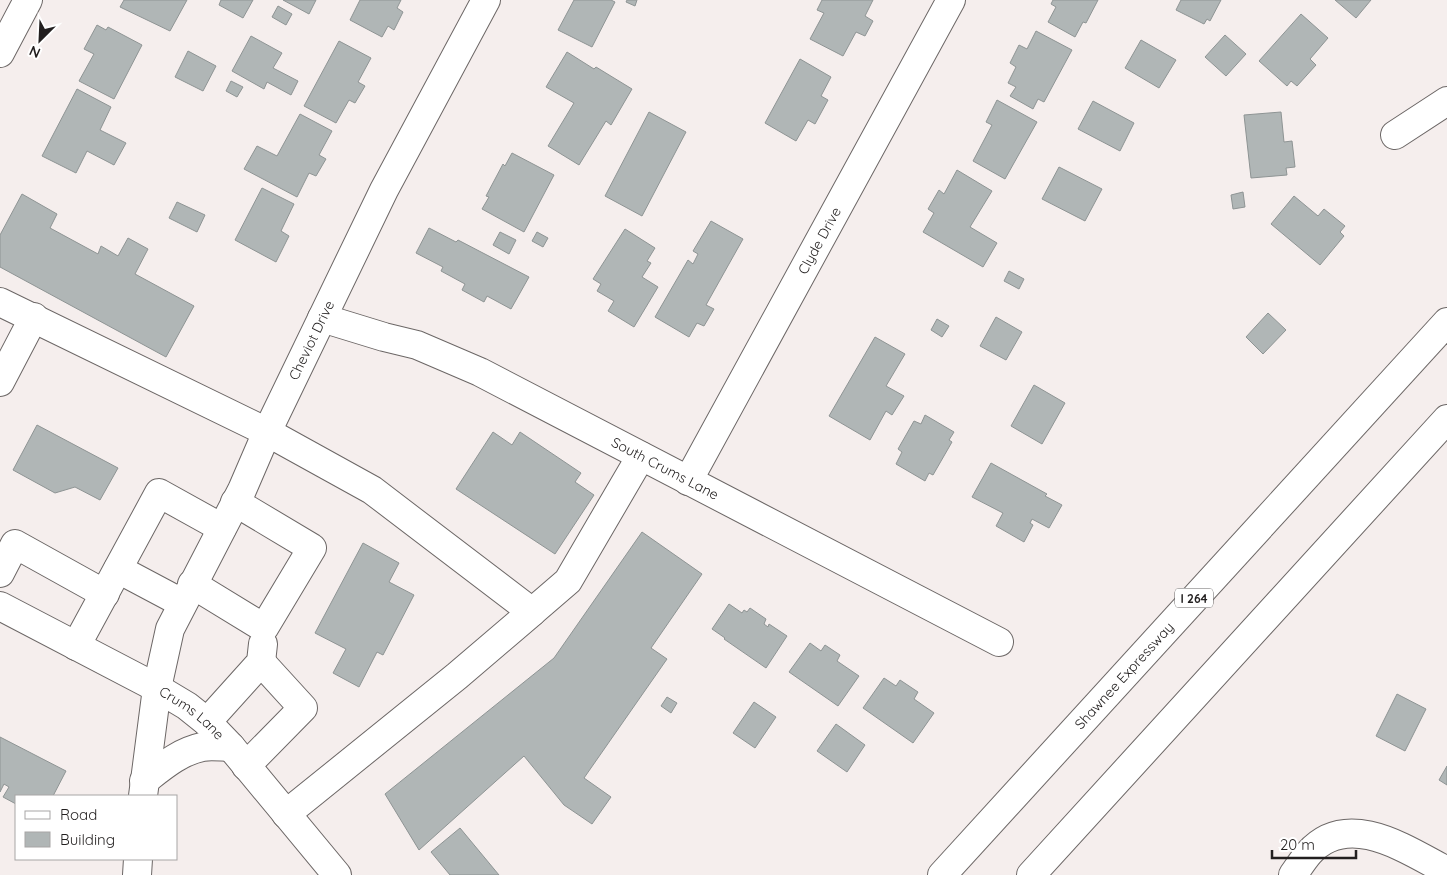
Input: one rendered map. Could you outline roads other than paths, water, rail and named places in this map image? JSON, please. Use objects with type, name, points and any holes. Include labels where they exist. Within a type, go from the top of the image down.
[{"type":"main road","points":[[0,53],[28,0]]},
{"type":"main road","name":"Cheviot Drive","points":[[143,789],[157,688],[170,629],[235,502],[384,190],[486,0]]},
{"type":"main road","name":"Clyde Drive","points":[[688,481],[951,0]]},
{"type":"main road","points":[[1395,135],[1447,101]]},
{"type":"main road","points":[[0,302],[267,432],[372,490],[532,612]]},
{"type":"main road","points":[[0,382],[34,317]]},
{"type":"main road","name":"South Crums Lane","points":[[322,318],[417,345],[480,372],[999,642]]},
{"type":"main road","name":"Shawnee Expressway","points":[[942,875],[1447,322]]},
{"type":"main road","points":[[1031,875],[1447,419]]},
{"type":"main road","points":[[286,814],[457,676],[568,581],[641,456]]},
{"type":"main road","points":[[76,646],[159,493],[222,528]]},
{"type":"main road","points":[[207,722],[261,662],[264,628],[312,548],[235,502]]},
{"type":"main road","points":[[0,573],[15,544],[105,594]]},
{"type":"main road","points":[[118,569],[187,594],[264,628]]},
{"type":"main road","name":"Crums Lane","points":[[0,606],[157,688],[187,706],[207,722],[238,756],[337,875]]},
{"type":"main road","points":[[143,789],[170,760],[204,747],[238,756],[303,708],[261,662]]},
{"type":"main road","points":[[1293,875],[1310,852],[1326,840],[1351,833],[1374,836],[1404,848],[1447,871]]},
{"type":"main road","points":[[137,875],[138,860]]}]
